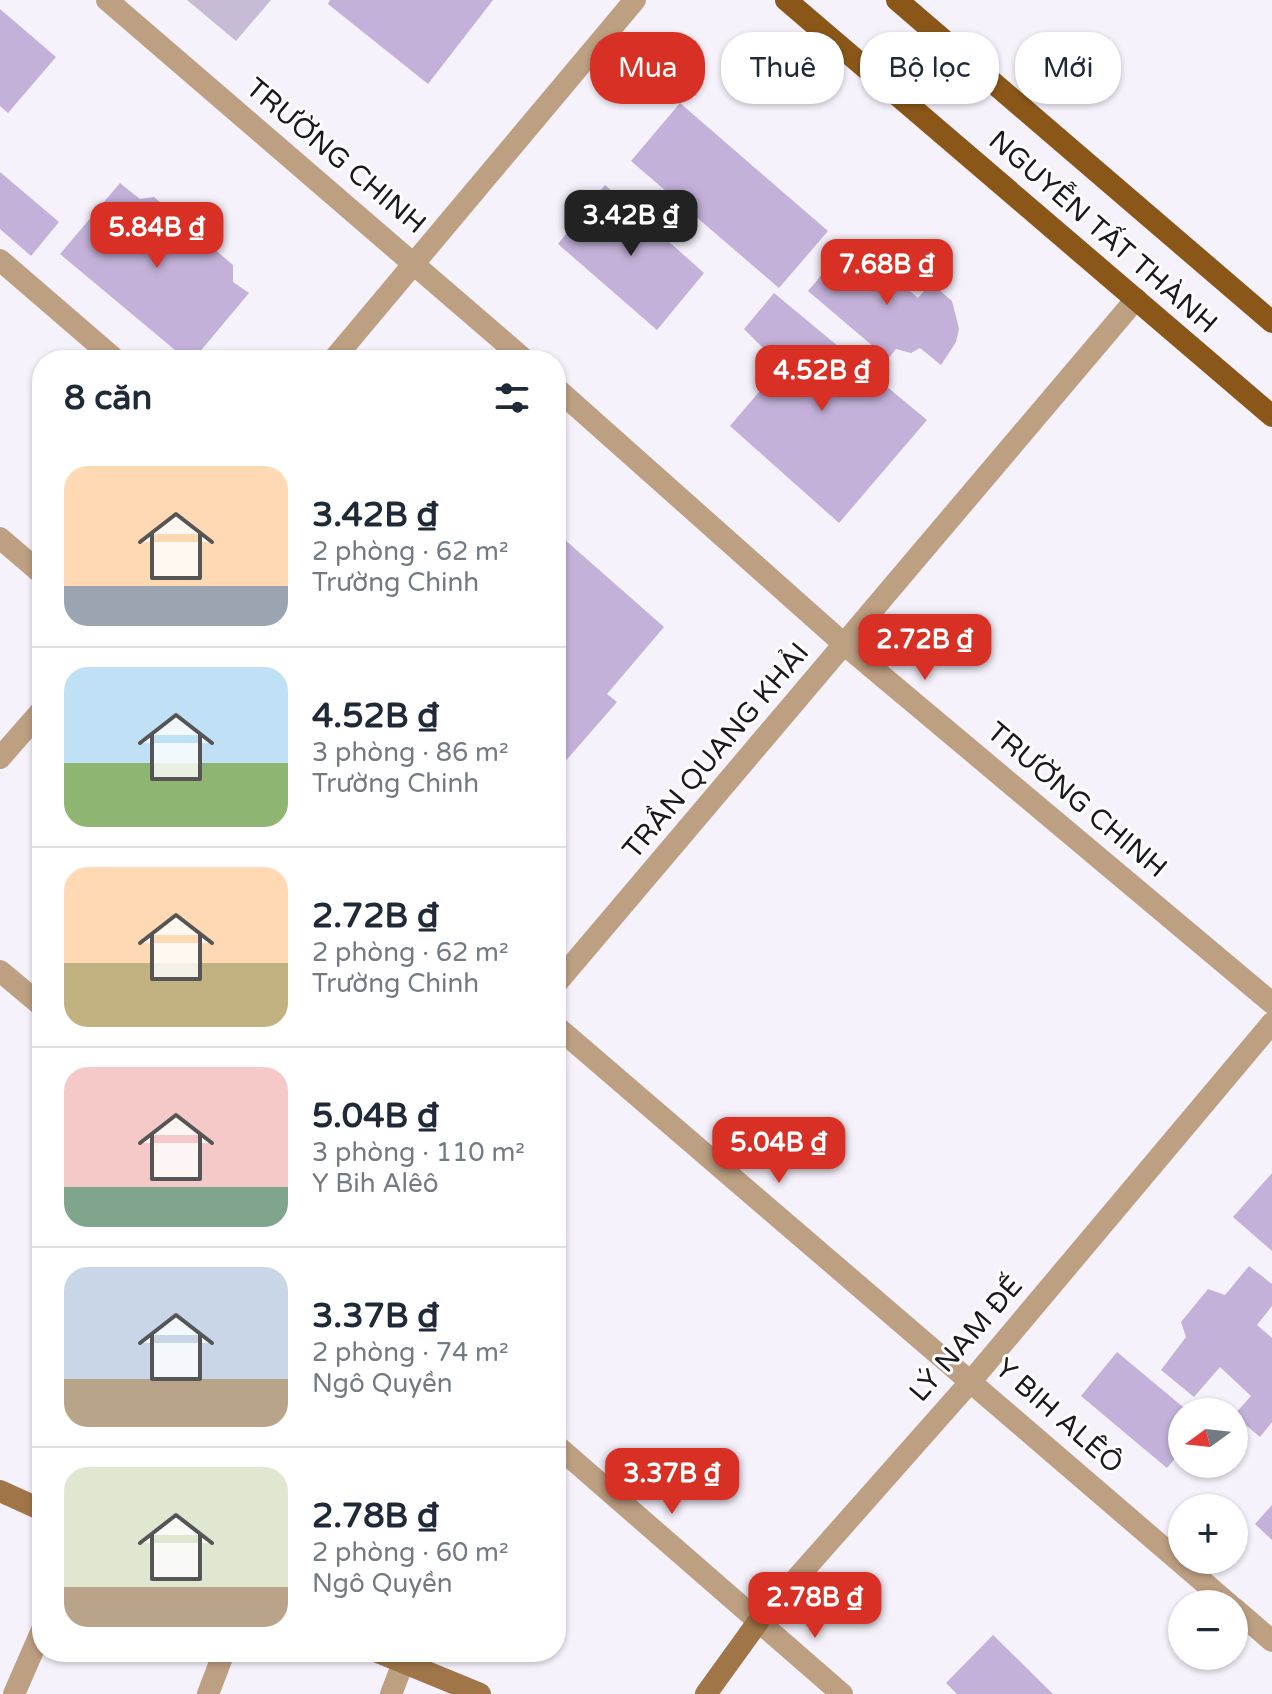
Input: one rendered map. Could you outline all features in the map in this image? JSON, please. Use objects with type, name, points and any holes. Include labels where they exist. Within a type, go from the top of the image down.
[{"type":"main road","name":"NGUYỄN TẤT THÀNH","points":[[786,0],[1272,416]]},
{"type":"main road","name":"NGUYỄN TẤT THÀNH","points":[[897,0],[1272,322]]},
{"type":"main road","points":[[0,1491],[32,1505]]},
{"type":"main road","name":"LÝ NAM ĐẾ","points":[[706,1694],[758,1622]]},
{"type":"main road","points":[[403,1663],[480,1694]]},
{"type":"street","name":"TRƯỜNG CHINH","points":[[107,0],[514,350]]},
{"type":"street","points":[[341,350],[635,0]]},
{"type":"street","points":[[0,260],[104,350]]},
{"type":"street","name":"TRẦN QUANG KHẢI","points":[[566,972],[1136,299]]},
{"type":"street","name":"TRƯỜNG CHINH","points":[[566,397],[845,645],[1272,1003]]},
{"type":"street","points":[[0,538],[32,565]]},
{"type":"street","points":[[0,758],[32,721]]},
{"type":"street","points":[[0,971],[32,998]]},
{"type":"street","name":"LÝ NAM ĐẾ","points":[[758,1622],[972,1380],[1272,1023]]},
{"type":"street","name":"Y BIH ALÊÔ","points":[[566,1035],[1213,1590]]},
{"type":"street","points":[[566,1454],[842,1694]]},
{"type":"street","points":[[1248,1620],[1272,1641]]},
{"type":"street","points":[[14,1694],[32,1653]]},
{"type":"street","points":[[208,1694],[220,1662]]},
{"type":"street","points":[[391,1694],[403,1663]]},
{"type":"shaded area","points":[[187,0],[271,0],[236,41]]},
{"type":"building","points":[[330,0],[493,0],[428,84],[328,4]]},
{"type":"building","points":[[0,9],[56,57],[8,113],[0,106]]},
{"type":"building","points":[[681,104],[828,231],[779,288],[631,161]]},
{"type":"building","points":[[0,172],[59,222],[31,256],[0,229]]},
{"type":"building","points":[[120,183],[140,199],[154,197],[233,265],[233,282],[249,293],[201,350],[175,350],[60,254]]},
{"type":"building","points":[[605,185],[704,273],[657,330],[558,244]]},
{"type":"building","points":[[851,240],[918,298],[931,283],[952,301],[959,329],[956,342],[941,365],[920,348],[911,353],[896,349],[888,359],[808,291]]},
{"type":"building","points":[[774,293],[927,420],[839,523],[730,426],[781,366],[744,329]]},
{"type":"building","points":[[566,541],[664,627],[607,694],[617,702],[566,761]]},
{"type":"building","points":[[1272,1173],[1272,1251],[1233,1217]]},
{"type":"building","points":[[1249,1266],[1272,1284],[1272,1306],[1257,1325],[1272,1338],[1272,1422],[1260,1437],[1248,1427],[1248,1399],[1251,1396],[1220,1367],[1194,1397],[1161,1370],[1186,1337],[1181,1322],[1208,1289],[1225,1295]]},
{"type":"building","points":[[1117,1352],[1172,1398],[1168,1398],[1168,1467],[1167,1468],[1081,1396]]},
{"type":"building","points":[[1272,1505],[1272,1540],[1255,1524]]},
{"type":"building","points":[[993,1635],[1053,1694],[957,1694],[946,1683]]}]
